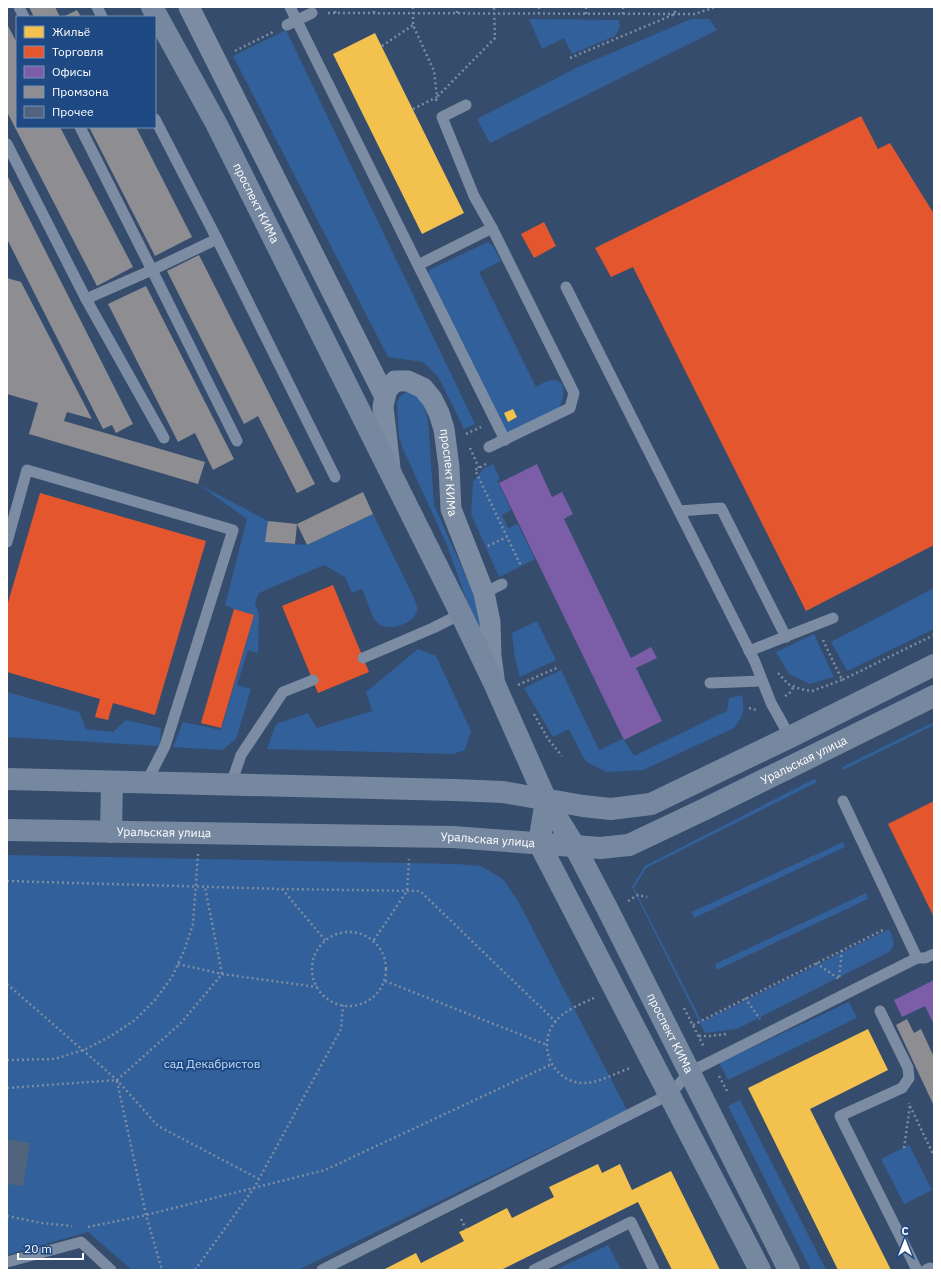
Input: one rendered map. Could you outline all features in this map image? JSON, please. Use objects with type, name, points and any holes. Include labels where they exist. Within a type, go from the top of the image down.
[{"type":"main road","name":"проспект КИМа","points":[[152,7],[216,125],[392,475],[495,685],[546,800],[574,846],[607,908],[789,1270]]},
{"type":"main road","points":[[7,779],[503,792],[584,806],[611,809],[650,804],[790,737],[934,665]]},
{"type":"main road","name":"Уральская улица","points":[[7,830],[453,837],[600,848],[629,845],[934,696]]},
{"type":"main road","points":[[111,832],[112,782]]},
{"type":"main road","points":[[546,800],[539,843],[760,1270]]},
{"type":"street","points":[[189,7],[385,397]]},
{"type":"street","name":"проспект КИМа","points":[[392,475],[383,407],[386,391],[395,381],[408,381],[423,388],[432,399],[439,413],[444,429],[449,467],[451,509],[484,593],[490,622],[491,656],[495,685]]},
{"type":"lane","points":[[19,7],[24,16]]},
{"type":"lane","points":[[97,7],[102,16]]},
{"type":"lane","points":[[290,7],[292,23],[418,265],[505,440]]},
{"type":"lane","points":[[292,23],[312,13]]},
{"type":"lane","points":[[466,105],[442,117],[474,196],[492,228],[574,393],[570,408],[489,447]]},
{"type":"lane","points":[[156,121],[217,239],[335,477]]},
{"type":"lane","points":[[81,128],[237,441]]},
{"type":"lane","points":[[7,144],[86,299],[164,438]]},
{"type":"lane","points":[[418,265],[492,228]]},
{"type":"lane","points":[[86,299],[217,239]]},
{"type":"lane","points":[[566,287],[749,651],[771,703],[790,737]]},
{"type":"lane","points":[[7,542],[27,470],[233,530],[165,746],[146,783]]},
{"type":"lane","points":[[679,512],[721,508],[786,636]]},
{"type":"lane","points":[[484,593],[502,584]]},
{"type":"lane","points":[[363,658],[433,628],[461,614]]},
{"type":"lane","points":[[749,651],[833,618]]},
{"type":"lane","points":[[231,784],[241,755],[283,692],[313,680]]},
{"type":"lane","points":[[710,683],[762,681]]},
{"type":"lane","points":[[843,801],[917,958]]},
{"type":"lane","points":[[322,1270],[670,1094],[690,1072],[917,958],[925,958],[934,954]]},
{"type":"lane","points":[[880,1011],[908,1068],[909,1078],[902,1088],[840,1116],[917,1270]]},
{"type":"lane","points":[[534,1270],[631,1222],[654,1270]]},
{"type":"lane","points":[[7,1262],[82,1242],[111,1270]]},
{"type":"lane","points":[[926,1270],[930,1268],[932,1270]]},
{"type":"path","points":[[336,7],[336,13]]},
{"type":"path","points":[[374,7],[374,13]]},
{"type":"path","points":[[413,7],[413,25],[434,71],[437,97],[442,117]]},
{"type":"path","points":[[457,7],[457,13]]},
{"type":"path","points":[[494,7],[494,14]]},
{"type":"path","points":[[539,7],[539,14]]},
{"type":"path","points":[[586,7],[586,14]]},
{"type":"path","points":[[623,7],[623,14]]},
{"type":"path","points":[[675,14],[676,7]]},
{"type":"path","points":[[312,13],[695,14],[714,7]]},
{"type":"path","points":[[570,58],[675,14]]},
{"type":"path","points":[[229,54],[292,23]]},
{"type":"path","points":[[382,46],[413,25]]},
{"type":"path","points":[[412,109],[437,97]]},
{"type":"path","points":[[464,436],[480,428]]},
{"type":"path","points":[[467,442],[479,468]]},
{"type":"path","points":[[490,462],[475,470],[521,566]]},
{"type":"path","points":[[485,547],[507,537]]},
{"type":"path","points":[[816,625],[842,680]]},
{"type":"path","points":[[765,645],[778,672],[788,684],[812,692],[842,680],[934,635]]},
{"type":"path","points":[[518,685],[559,666]]},
{"type":"path","points":[[7,1060],[55,1059],[82,1050],[111,1036],[135,1020],[155,1000],[172,977],[184,951],[193,924],[198,854]]},
{"type":"path","points":[[374,940],[407,891],[408,858]]},
{"type":"path","points":[[7,881],[195,887],[420,891],[556,1022]]},
{"type":"path","points":[[205,887],[222,974]]},
{"type":"path","points":[[281,889],[325,940]]},
{"type":"path","points":[[628,901],[638,895],[647,897]]},
{"type":"path","points":[[693,1025],[889,926]]},
{"type":"path","points":[[349,931],[362,933],[374,940],[385,956],[387,968],[385,981],[378,993],[368,1001],[356,1005],[336,1004],[325,997],[317,987],[313,975],[313,962],[317,950],[325,940],[336,933],[349,931]]},
{"type":"path","points":[[840,979],[842,950]]},
{"type":"path","points":[[816,963],[840,979]]},
{"type":"path","points":[[178,964],[222,974],[317,987]]},
{"type":"path","points":[[7,1088],[117,1080],[181,1023],[222,974]]},
{"type":"path","points":[[833,983],[846,976]]},
{"type":"path","points":[[385,981],[547,1045]]},
{"type":"path","points":[[7,984],[117,1080],[158,1126],[259,1179]]},
{"type":"path","points":[[594,998],[574,1008],[556,1022],[549,1033],[547,1045],[547,1052],[552,1064],[556,1070],[566,1078],[584,1083],[601,1079],[630,1068]]},
{"type":"path","points":[[745,998],[760,1019]]},
{"type":"path","points":[[195,1270],[254,1188],[341,1030],[343,1005]]},
{"type":"path","points":[[754,1022],[767,1016]]},
{"type":"path","points":[[699,1036],[733,1033]]},
{"type":"path","points":[[86,1228],[146,1215],[325,1170],[552,1064]]},
{"type":"path","points":[[117,1080],[146,1215],[162,1270]]},
{"type":"path","points":[[902,1088],[934,1156]]},
{"type":"path","points":[[904,1148],[910,1105]]},
{"type":"path","points":[[7,1216],[78,1227]]},
{"type":"path","points":[[460,1218],[466,1229]]},
{"type":"green space","points":[[529,19],[619,20],[620,27],[615,36],[572,54],[564,38],[542,49]]},
{"type":"green space","points":[[691,19],[709,19],[717,30],[490,143],[477,119],[578,67]]},
{"type":"green space","points":[[286,30],[475,424],[464,429],[439,378],[423,362],[388,357],[233,56]]},
{"type":"green space","points":[[488,242],[493,246],[501,261],[479,272],[536,387],[547,381],[554,380],[559,381],[562,384],[564,392],[562,402],[558,410],[508,437],[428,274],[431,269]]},
{"type":"green space","points":[[406,392],[414,392],[424,406],[428,420],[434,505],[473,592],[478,607],[481,629],[477,630],[447,545],[403,449],[399,437],[397,402]]},
{"type":"green space","points":[[493,464],[500,479],[497,480],[511,510],[502,515],[508,528],[518,524],[535,559],[499,577],[471,514],[473,482],[483,469]]},
{"type":"green space","points":[[198,484],[268,521],[266,542],[307,545],[373,514],[418,609],[415,616],[408,622],[393,627],[383,626],[375,620],[362,589],[352,593],[345,577],[324,565],[259,593],[255,603],[259,615],[258,653],[248,650],[237,685],[251,689],[236,739],[222,750],[173,747],[183,722],[221,730],[254,615],[225,605],[247,519]]},
{"type":"green space","points":[[934,588],[934,629],[847,671],[831,642]]},
{"type":"green space","points":[[537,621],[556,660],[520,677],[515,658],[512,633]]},
{"type":"green space","points":[[814,634],[834,677],[810,684],[789,674],[776,652]]},
{"type":"green space","points":[[418,649],[436,656],[471,731],[465,750],[453,754],[267,749],[276,724],[308,713],[317,728],[372,711],[366,692]]},
{"type":"green space","points":[[561,670],[599,750],[622,739],[634,756],[727,711],[729,698],[742,695],[742,713],[734,728],[643,770],[607,772],[588,763],[583,757],[569,729],[553,737],[524,688]]},
{"type":"green space","points":[[7,692],[79,712],[86,729],[113,732],[126,720],[161,728],[160,746],[7,737]]},
{"type":"green space","points":[[934,722],[934,725],[843,770],[842,767]]},
{"type":"green space","points":[[814,779],[817,782],[646,868],[634,888],[702,1022],[889,929],[894,944],[889,952],[737,1029],[705,1033],[632,887],[645,866]]},
{"type":"green space","points":[[843,842],[845,847],[694,918],[692,912]]},
{"type":"green space","name":"сад Декабристов","points":[[7,855],[457,864],[481,866],[503,879],[518,901],[627,1110],[298,1270],[132,1270],[88,1232],[7,1255]]},
{"type":"green space","points":[[866,893],[868,899],[717,970],[715,964]]},
{"type":"green space","points":[[849,1002],[857,1018],[728,1080],[719,1063]]},
{"type":"green space","points":[[740,1100],[826,1270],[811,1270],[728,1106]]},
{"type":"green space","points":[[909,1145],[932,1190],[904,1204],[881,1159]]},
{"type":"green space","points":[[608,1245],[621,1270],[555,1270]]},
{"type":"building: Жильё","points":[[375,33],[464,213],[422,234],[333,54]]},
{"type":"building: Жильё","points":[[513,409],[517,417],[508,422],[504,413]]},
{"type":"building: Жильё","points":[[868,1029],[888,1070],[810,1109],[891,1270],[838,1270],[748,1088]]},
{"type":"building: Жильё","points":[[598,1164],[602,1173],[620,1164],[632,1190],[671,1171],[720,1270],[672,1270],[638,1202],[501,1270],[383,1270],[416,1253],[421,1263],[464,1241],[459,1232],[507,1208],[512,1218],[554,1197],[549,1187]]},
{"type":"building: Торговля","points":[[861,116],[878,149],[890,143],[934,214],[934,545],[806,611],[633,267],[611,277],[595,248]]},
{"type":"building: Торговля","points":[[544,222],[556,246],[534,258],[521,234]]},
{"type":"building: Торговля","points":[[40,493],[206,541],[155,715],[113,703],[108,720],[95,717],[100,699],[7,672],[7,606]]},
{"type":"building: Торговля","points":[[333,585],[369,672],[318,693],[282,606]]},
{"type":"building: Торговля","points":[[234,609],[254,615],[221,728],[201,723]]},
{"type":"building: Торговля","points":[[934,801],[934,917],[888,824]]},
{"type":"building: Офисы","points":[[537,464],[552,497],[562,492],[573,514],[564,519],[631,658],[651,647],[657,658],[636,668],[662,721],[624,740],[499,483]]},
{"type":"building: Офисы","points":[[934,980],[934,1025],[925,1006],[902,1017],[894,1000]]},
{"type":"building: Промзона","points":[[29,7],[55,7],[60,16],[34,16]]},
{"type":"building: Промзона","points":[[77,10],[80,16],[65,16]]},
{"type":"building: Промзона","points":[[7,24],[16,41],[16,128],[61,128],[133,267],[97,286],[7,112]]},
{"type":"building: Промзона","points":[[90,128],[137,128],[192,237],[155,256]]},
{"type":"building: Промзона","points":[[7,175],[133,424],[116,433],[112,425],[103,429],[7,239]]},
{"type":"building: Промзона","points":[[199,255],[315,484],[297,493],[258,416],[244,424],[167,271]]},
{"type":"building: Промзона","points":[[7,278],[21,282],[92,419],[67,412],[64,421],[205,462],[198,484],[29,434],[38,403],[7,394]]},
{"type":"building: Промзона","points":[[146,286],[234,459],[213,470],[195,433],[178,442],[108,304]]},
{"type":"building: Промзона","points":[[363,492],[373,514],[307,545],[297,524]]},
{"type":"building: Промзона","points":[[268,521],[297,524],[295,544],[265,542]]},
{"type":"building: Промзона","points":[[907,1019],[914,1033],[921,1029],[934,1057],[934,1106],[896,1025]]},
{"type":"building: Прочее","points":[[7,1139],[30,1143],[23,1186],[7,1184]]}]
